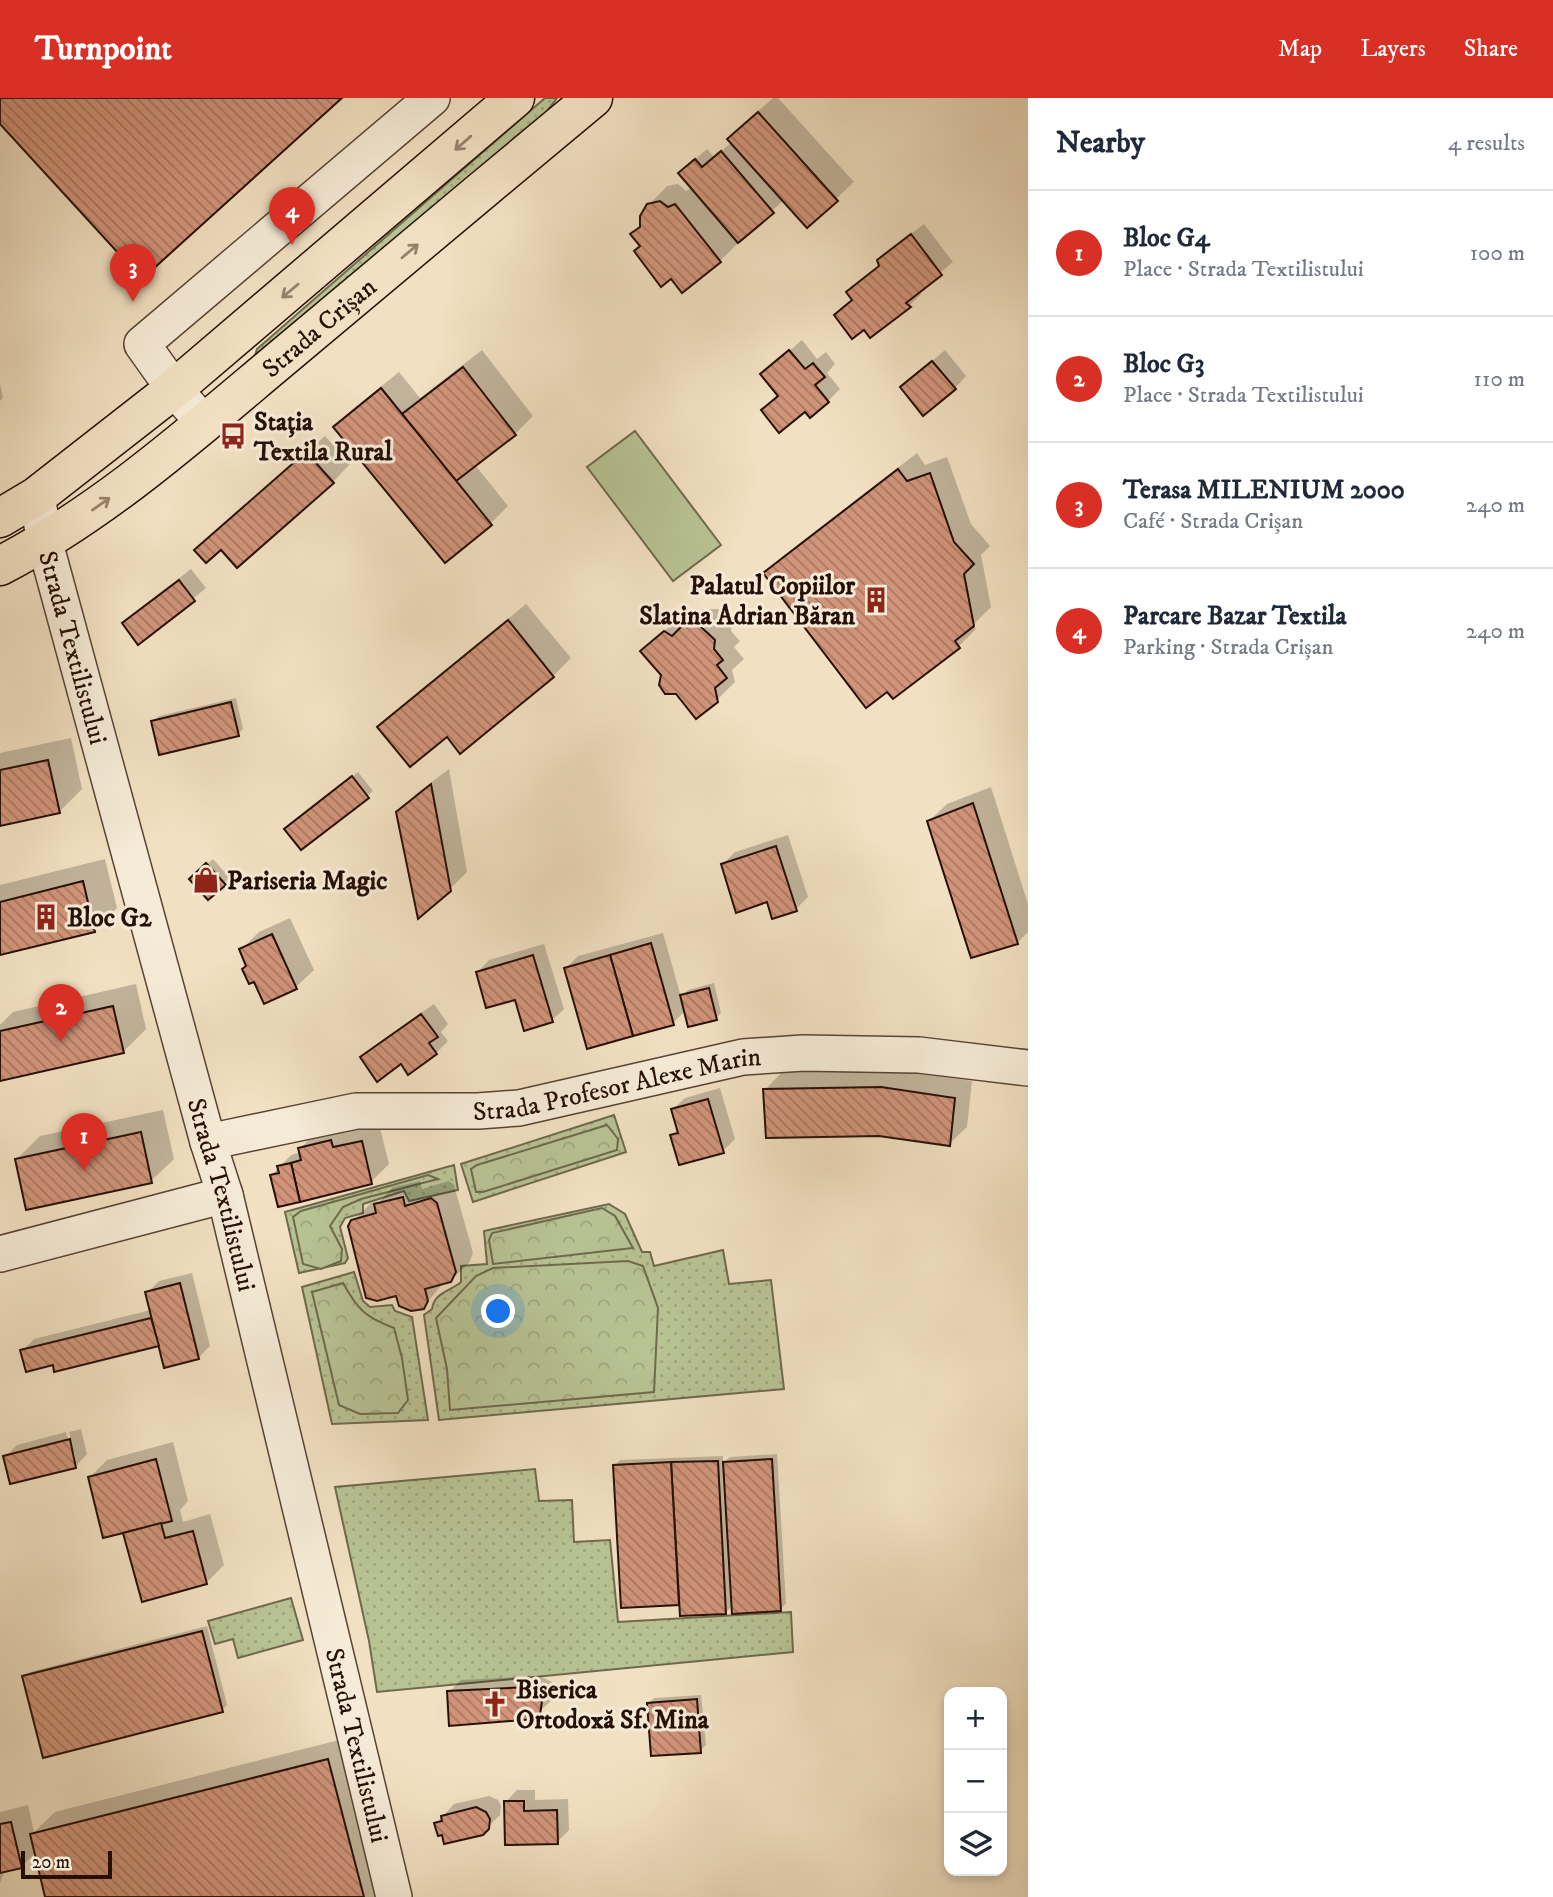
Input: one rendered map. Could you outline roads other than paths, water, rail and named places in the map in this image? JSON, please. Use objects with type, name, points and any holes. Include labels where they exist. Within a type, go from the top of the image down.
[{"type":"main road","name":"Strada Crișan","points":[[0,518],[37,496],[174,389],[514,98]]},
{"type":"main road","name":"Strada Crișan","points":[[0,566],[45,543],[108,500],[593,98]]},
{"type":"street","points":[[204,423],[174,389],[142,344],[432,98]]},
{"type":"street","name":"Strada Textilistului","points":[[37,496],[45,543],[208,1142],[225,1195],[394,1897]]},
{"type":"street","name":"Strada Profesor Alexe Marin","points":[[208,1142],[356,1111],[478,1111],[519,1108],[743,1057],[803,1053],[919,1055],[1028,1068]]},
{"type":"street","points":[[0,1253],[225,1195]]},
{"type":"place","name":"Parcare Bazar Textila","points":[[292,245]]},
{"type":"place","name":"Terasa MILENIUM 2000","points":[[133,302]]},
{"type":"place","name":"Stația Textila Rural","points":[[233,436]]},
{"type":"place","name":"Palatul Copiilor Slatina Adrian Băran","points":[[876,600]]},
{"type":"place","name":"Pariseria Magic","points":[[206,880]]},
{"type":"place","name":"Bloc G2","points":[[46,917]]},
{"type":"place","name":"Bloc G3","points":[[61,1042]]},
{"type":"place","name":"Bloc G4","points":[[84,1171]]},
{"type":"place","name":"Biserica Ortodoxă Sf. Mina","points":[[495,1704]]}]
